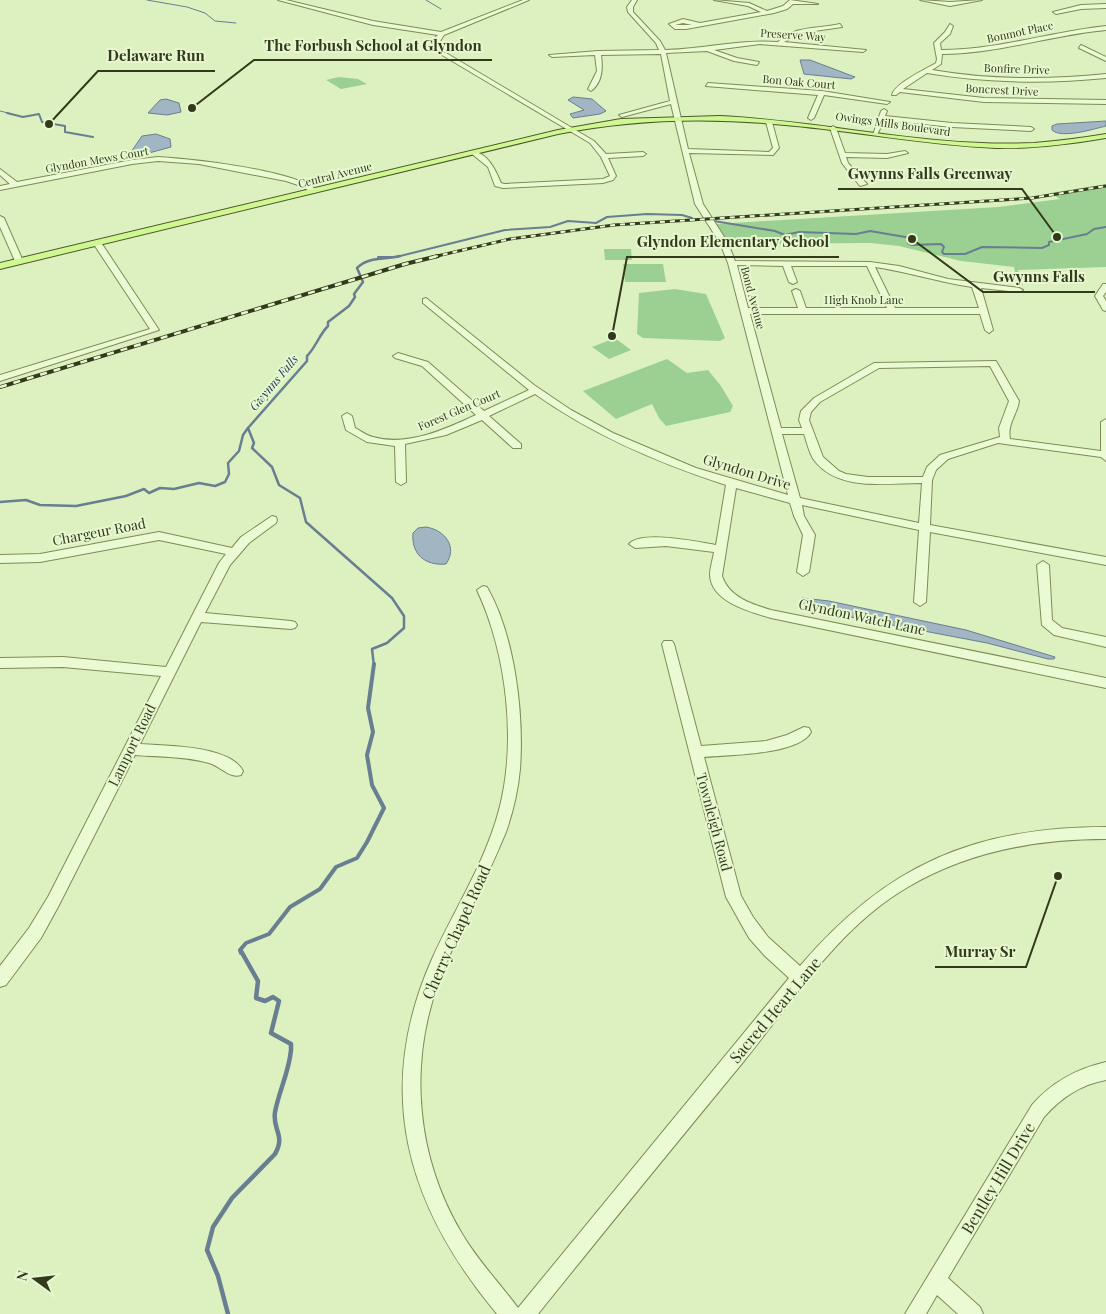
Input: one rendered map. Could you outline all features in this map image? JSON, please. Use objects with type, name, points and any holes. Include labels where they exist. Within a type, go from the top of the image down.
[{"type":"main road","name":"Central Avenue","points":[[0,266],[572,128],[627,121],[677,118]]},
{"type":"main road","name":"Owings Mills Boulevard","points":[[677,118],[769,122],[833,128],[938,142],[999,146],[1063,143],[1106,136]]},
{"type":"street","points":[[280,0],[373,23],[442,34]]},
{"type":"street","points":[[435,48],[436,40],[442,34],[527,0]]},
{"type":"street","name":"Bond Avenue","points":[[634,0],[630,7],[631,12],[658,42],[663,52],[673,102],[701,209],[724,243],[732,264],[801,522],[809,535],[803,572]]},
{"type":"street","points":[[716,0],[748,5],[766,13]]},
{"type":"street","points":[[922,0],[950,4],[980,0]]},
{"type":"street","points":[[700,25],[766,13],[786,7],[793,1],[815,4]]},
{"type":"street","points":[[1056,12],[1081,7],[1106,6]]},
{"type":"street","points":[[780,43],[785,37],[793,34],[840,26]]},
{"type":"street","points":[[875,134],[887,102],[897,90],[939,62],[937,43],[948,33],[950,26]]},
{"type":"street","name":"Bonmot Place","points":[[938,52],[976,52],[1070,32],[1105,29]]},
{"type":"street","name":"Preserve Way","points":[[552,55],[709,50],[748,43],[780,43],[863,50]]},
{"type":"street","points":[[1081,47],[1106,59]]},
{"type":"street","points":[[709,50],[736,60],[757,63]]},
{"type":"street","points":[[591,89],[600,71],[598,53]]},
{"type":"street","points":[[444,54],[572,128],[592,142],[604,156],[612,176],[608,180],[506,186],[498,184],[491,166],[474,153]]},
{"type":"street","name":"Bonfire Drive","points":[[928,70],[1002,79],[1063,80],[1106,76]]},
{"type":"street","name":"Bon Oak Court","points":[[708,85],[822,93],[887,102]]},
{"type":"street","name":"Boncrest Drive","points":[[897,90],[984,100],[1061,103],[1106,102]]},
{"type":"street","points":[[811,118],[822,93]]},
{"type":"street","points":[[622,115],[673,102]]},
{"type":"street","points":[[882,118],[1031,129]]},
{"type":"street","points":[[685,151],[771,154],[776,148],[769,122]]},
{"type":"street","points":[[833,128],[848,168],[863,184]]},
{"type":"street","points":[[604,156],[643,154]]},
{"type":"street","points":[[843,155],[887,156],[905,154]]},
{"type":"street","name":"Glyndon Mews Court","points":[[0,188],[132,162],[169,159],[199,162],[287,179],[301,183],[314,191]]},
{"type":"street","points":[[0,171],[16,185]]},
{"type":"street","points":[[0,218],[19,261]]},
{"type":"street","points":[[0,378],[155,330],[97,243]]},
{"type":"street","points":[[786,263],[803,311]]},
{"type":"street","points":[[732,264],[870,264],[976,285],[1019,290]]},
{"type":"street","points":[[870,264],[892,311]]},
{"type":"street","points":[[976,285],[989,330]]},
{"type":"street","points":[[1106,286],[1099,296],[1106,308]]},
{"type":"street","name":"Glyndon Drive","points":[[426,301],[534,390],[615,438],[671,463],[731,485],[796,502],[1106,561]]},
{"type":"street","name":"High Knob Lane","points":[[745,311],[983,311]]},
{"type":"street","points":[[398,356],[425,364],[517,446]]},
{"type":"street","points":[[927,480],[868,480],[844,477],[822,464],[807,431],[804,415],[809,405],[877,365],[993,363],[1014,401],[1012,411],[1003,427],[1006,440]]},
{"type":"street","name":"Forest Glen Court","points":[[347,416],[351,430],[362,438],[380,443],[400,444],[420,440],[534,390]]},
{"type":"street","points":[[920,602],[927,480],[931,469],[944,457],[989,441],[1006,440],[1106,457],[1106,422]]},
{"type":"street","points":[[778,432],[807,431]]},
{"type":"street","points":[[400,444],[401,482]]},
{"type":"street","name":"Glyndon Watch Lane","points":[[731,485],[716,576],[719,585],[734,600],[756,611],[1106,683]]},
{"type":"street","name":"Lamport Road","points":[[0,979],[35,933],[53,902],[197,617],[232,552],[272,520]]},
{"type":"street","name":"Chargeur Road","points":[[0,560],[40,558],[159,536],[232,552]]},
{"type":"street","points":[[635,544],[653,540],[719,549]]},
{"type":"street","points":[[1043,565],[1046,622],[1058,632],[1106,642]]},
{"type":"street","name":"Cherry Chapel Road","points":[[483,590],[492,608],[505,652],[514,715],[514,769],[507,803],[491,854],[434,976],[416,1029],[412,1063],[411,1100],[415,1136],[422,1166],[434,1198],[470,1266],[510,1314]]},
{"type":"street","points":[[197,617],[291,625]]},
{"type":"street","name":"Townleigh Road","points":[[668,644],[734,897],[744,919],[757,938],[801,977]]},
{"type":"street","points":[[0,663],[63,662],[169,672]]},
{"type":"street","points":[[696,752],[779,744],[793,740],[804,732]]},
{"type":"street","points":[[131,749],[208,756],[229,764],[236,771]]},
{"type":"street","name":"Sacred Heart Lane","points":[[525,1314],[801,977],[862,912],[882,896],[923,871],[966,853],[1000,843],[1060,834],[1106,833]]},
{"type":"street","name":"Bentley Hill Drive","points":[[916,1314],[1038,1111],[1062,1086],[1074,1080],[1106,1071]]},
{"type":"street","points":[[936,1280],[973,1314]]},
{"type":"green space","points":[[339,77],[358,79],[367,84],[341,89],[326,80]]},
{"type":"green space","points":[[1106,184],[1106,267],[1018,270],[1023,285],[1017,283],[1014,267],[961,261],[899,246],[870,243],[728,244],[715,224],[998,207],[1060,199],[1050,193]]},
{"type":"green space","points":[[604,249],[631,249],[632,260],[605,260]]},
{"type":"green space","points":[[623,264],[663,264],[666,282],[625,282]]},
{"type":"green space","points":[[675,289],[706,294],[725,338],[720,341],[643,338],[637,334],[639,293]]},
{"type":"green space","points":[[615,338],[631,350],[609,359],[592,347]]},
{"type":"green space","points":[[667,359],[687,373],[708,370],[721,386],[733,406],[730,412],[666,426],[659,418],[652,404],[616,419],[583,391]]},
{"type":"water","points":[[800,60],[810,60],[855,77],[851,79],[804,74]]},
{"type":"water","points":[[573,97],[592,99],[606,111],[600,114],[573,118],[570,114],[584,110],[568,100]]},
{"type":"water","points":[[166,99],[179,103],[181,112],[167,115],[148,113],[160,100]]},
{"type":"water","points":[[1106,121],[1106,126],[1078,132],[1063,134],[1052,130],[1052,126],[1057,124]]},
{"type":"water","points":[[156,134],[170,139],[171,147],[149,153],[131,152],[142,136]]},
{"type":"water","points":[[426,527],[439,532],[448,540],[451,551],[446,564],[426,561],[417,553],[414,547],[413,533],[418,528]]},
{"type":"water","points":[[802,598],[829,601],[966,630],[1055,657],[1054,659],[1048,659],[987,643],[819,611],[805,607],[801,602]]},
{"type":"waterway","points":[[147,0],[187,7],[205,13],[215,21],[236,23]]},
{"type":"waterway","points":[[426,0],[441,9]]},
{"type":"waterway","points":[[0,111],[12,114]]},
{"type":"waterway","points":[[7,113],[23,117],[39,114],[42,122],[65,126],[65,132],[93,137]]},
{"type":"waterway","name":"Gwynns Falls","points":[[393,257],[505,230],[550,227],[568,221],[596,223],[607,217],[647,214],[682,215],[692,218]]},
{"type":"waterway","name":"Gwynns Falls","points":[[714,221],[775,231],[785,235],[799,232],[856,234],[870,231],[911,238],[908,243],[912,245],[941,244],[944,247],[942,252],[944,254],[965,254],[982,247],[1042,248],[1049,245],[1049,242],[1087,234],[1094,229],[1106,227]]},
{"type":"waterway","name":"Gwynns Falls","points":[[393,257],[400,256]]},
{"type":"waterway","name":"Gwynns Falls","points":[[378,257],[393,257]]},
{"type":"waterway","name":"Gwynns Falls","points":[[248,428],[307,361],[307,356],[328,326],[328,322],[349,306],[355,297],[354,294],[363,282],[357,268],[372,260],[393,257]]},
{"type":"waterway","name":"Gwynns Falls","points":[[0,502],[26,500],[40,505],[76,506],[126,496],[144,489],[149,493],[160,488],[174,489],[199,483],[215,486],[225,482],[229,474],[228,463],[239,451],[243,435],[248,428]]},
{"type":"waterway","points":[[248,428],[254,443],[252,448],[272,467],[279,485],[300,498],[306,522],[392,598],[404,616],[404,628],[387,643],[372,649],[374,665]]},
{"type":"waterway","points":[[241,953],[240,950],[246,943],[269,934],[290,907],[320,889],[336,867],[357,858],[384,808],[372,785],[367,755],[373,732],[368,708],[374,665]]},
{"type":"waterway","points":[[228,1314],[218,1276],[207,1250],[213,1227],[232,1198],[275,1154],[278,1147],[279,1137],[275,1123],[275,1112],[291,1050],[291,1044],[271,1033],[279,1001],[273,997],[265,1001],[256,998],[258,981],[241,951]]},
{"type":"railway","points":[[433,257],[510,239],[614,225],[1032,198],[1106,186]]},
{"type":"railway","points":[[0,387],[405,264],[438,256]]},
{"type":"place","name":"The Forbush School at Glyndon","points":[[192,108]]},
{"type":"place","name":"Delaware Run","points":[[49,124]]},
{"type":"place","name":"Gwynns Falls Greenway","points":[[1057,237]]},
{"type":"place","name":"Gwynns Falls","points":[[912,239]]},
{"type":"place","name":"Glyndon Elementary School","points":[[612,336]]},
{"type":"place","name":"Murray Sr","points":[[1058,876]]}]
